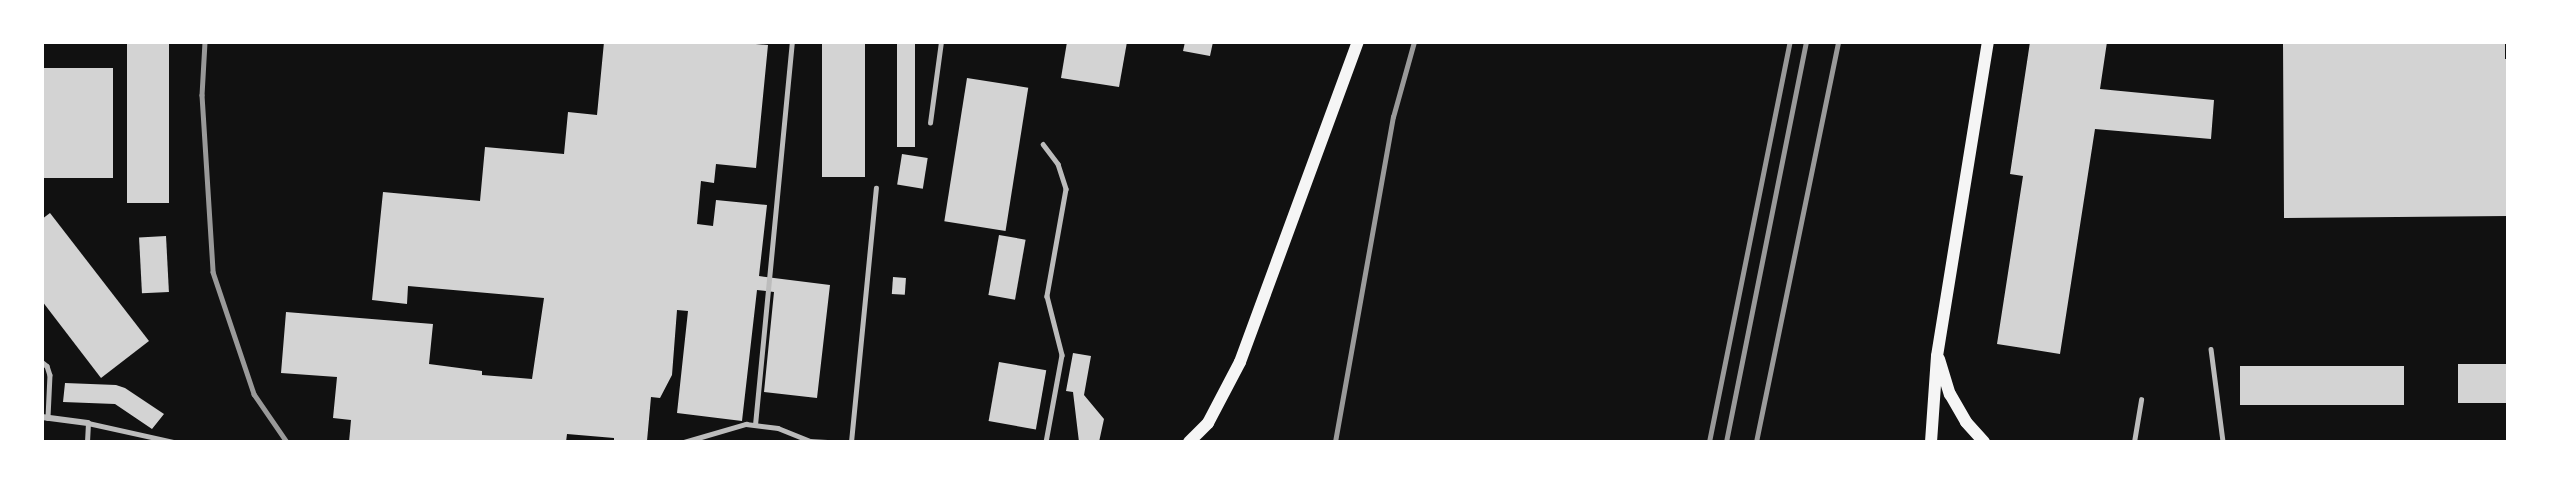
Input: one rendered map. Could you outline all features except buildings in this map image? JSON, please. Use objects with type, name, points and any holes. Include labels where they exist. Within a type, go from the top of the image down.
[{"type":"main road","points":[[1189,442],[1209,423],[1240,362],[1358,42]]},
{"type":"main road","points":[[1931,442],[1937,356],[1988,42]]},
{"type":"main road","points":[[1937,356],[1950,394],[1966,422],[1984,442]]},
{"type":"street","points":[[45,417],[88,423]]},
{"type":"lane","points":[[755,425],[792,42]]},
{"type":"lane","points":[[930,123],[941,42]]},
{"type":"lane","points":[[1043,144],[1058,164],[1066,189],[1047,296],[1062,355],[1046,442]]},
{"type":"lane","points":[[851,442],[876,188]]},
{"type":"lane","points":[[2211,349],[2223,442]]},
{"type":"lane","points":[[42,362],[47,366],[50,375],[45,417]]},
{"type":"lane","points":[[2134,442],[2141,400]]},
{"type":"lane","points":[[87,442],[88,423],[174,442]]},
{"type":"lane","points":[[684,442],[746,424],[778,428],[810,441],[827,442]]},
{"type":"railway","points":[[205,42],[202,95],[213,272],[254,394],[287,442]]},
{"type":"railway","points":[[1335,442],[1393,117],[1414,42]]},
{"type":"railway","points":[[1709,442],[1790,42]]},
{"type":"railway","points":[[1726,442],[1806,42]]},
{"type":"railway","points":[[1756,442],[1838,42]]}]
